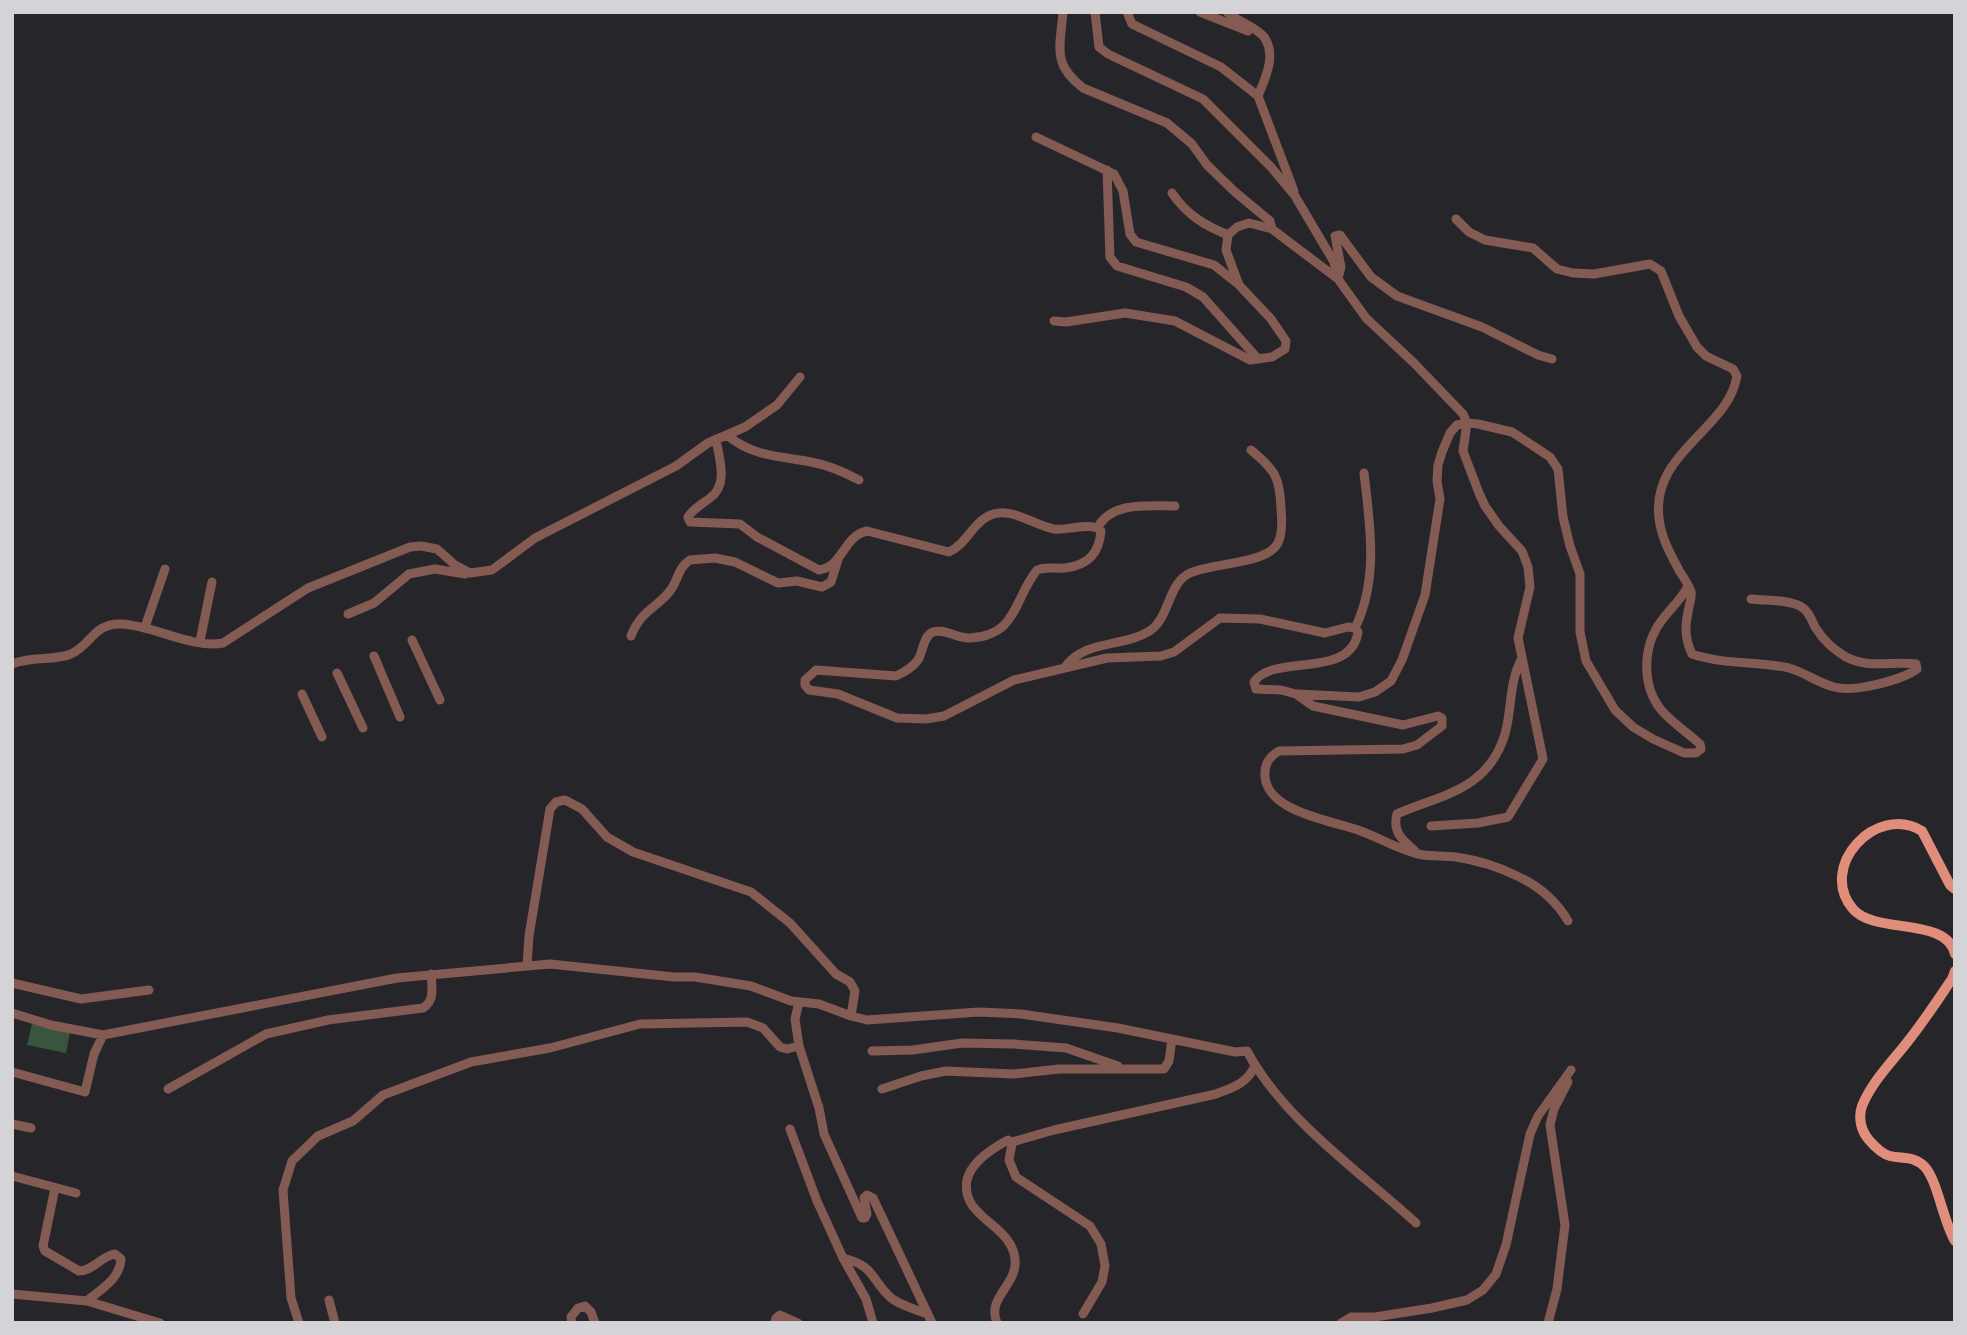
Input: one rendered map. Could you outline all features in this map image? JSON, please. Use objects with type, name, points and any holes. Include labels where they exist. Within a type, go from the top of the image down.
[{"type":"main road","points":[[1955,889],[1950,885],[1922,831],[1914,826],[1896,823],[1876,827],[1859,841],[1842,872],[1842,889],[1853,910],[1875,921],[1922,929],[1944,937],[1953,946],[1955,954]]},
{"type":"main road","points":[[1955,971],[1913,1035],[1873,1086],[1861,1108],[1860,1121],[1866,1138],[1881,1152],[1916,1160],[1926,1168],[1955,1241]]},
{"type":"street","points":[[1063,12],[1059,61],[1074,81],[1083,88],[1167,123],[1192,144],[1207,165],[1235,192],[1270,221],[1272,229]]},
{"type":"street","points":[[1095,12],[1099,47],[1108,54],[1203,99],[1254,149],[1296,196]]},
{"type":"street","points":[[1126,12],[1132,24],[1221,67],[1258,96],[1296,196],[1334,262],[1338,279]]},
{"type":"street","points":[[1200,12],[1263,36]]},
{"type":"street","points":[[1227,12],[1263,36],[1270,51],[1267,75],[1258,96]]},
{"type":"street","points":[[1036,137],[1114,174],[1123,191],[1130,234],[1136,242],[1214,265],[1239,285],[1271,319],[1286,341],[1285,349],[1272,357],[1250,360],[1175,321],[1150,316],[1125,313],[1054,321]]},
{"type":"street","points":[[1107,170],[1110,257],[1117,266],[1186,286],[1203,297],[1258,359]]},
{"type":"street","points":[[1172,193],[1182,206],[1203,224],[1228,235]]},
{"type":"street","points":[[1456,219],[1469,232],[1485,240],[1533,248],[1557,269],[1573,273],[1594,274],[1650,264],[1661,271],[1679,316],[1697,347],[1706,356],[1733,369],[1737,376],[1735,387],[1714,418],[1670,467],[1659,493],[1658,515],[1662,536],[1692,593],[1684,627],[1686,643],[1692,654],[1708,659],[1791,668],[1842,689],[1911,674],[1917,668],[1916,664],[1863,664],[1848,658],[1830,647],[1815,627],[1811,615],[1801,607],[1787,602],[1751,599]]},
{"type":"street","points":[[1239,285],[1226,250],[1228,235],[1237,227],[1249,223],[1272,229],[1338,279],[1366,318],[1463,414],[1467,423],[1463,451],[1479,493],[1499,526],[1522,551],[1528,567],[1529,595],[1518,638],[1543,759],[1508,817],[1478,823],[1431,826]]},
{"type":"street","points":[[1338,279],[1342,267],[1335,236],[1340,235],[1371,277],[1397,296],[1482,327],[1538,355],[1552,359]]},
{"type":"street","points":[[348,614],[374,603],[409,574],[435,569],[461,574],[492,570],[535,538],[676,466],[716,439],[745,427],[777,405],[800,377]]},
{"type":"street","points":[[1355,628],[1358,632],[1356,641],[1344,654],[1326,662],[1259,675],[1254,682],[1256,690],[1359,697],[1375,692],[1391,681],[1402,660],[1425,595],[1440,499],[1438,465],[1450,433],[1457,425],[1467,423],[1512,432],[1550,457],[1558,470],[1563,517],[1580,573],[1580,632],[1586,660],[1615,710],[1633,727],[1684,753],[1696,753],[1700,744],[1661,710],[1651,690],[1646,668],[1648,646],[1661,621],[1676,605],[1688,586]]},
{"type":"street","points":[[727,435],[755,453],[814,462],[859,480]]},
{"type":"street","points":[[716,439],[721,482],[715,495],[692,511],[688,517],[690,522],[740,524],[757,537],[819,570],[829,568],[838,560]]},
{"type":"street","points":[[1065,667],[1073,656],[1108,642],[1137,638],[1153,628],[1163,619],[1181,580],[1188,574],[1262,555],[1276,546],[1280,536],[1282,510],[1279,479],[1271,466],[1251,450]]},
{"type":"street","points":[[1355,628],[1364,609],[1370,576],[1371,533],[1364,473]]},
{"type":"street","points":[[1098,527],[1110,514],[1130,507],[1175,506]]},
{"type":"street","points":[[631,636],[636,623],[670,592],[678,571],[690,560],[715,558],[745,565],[778,583],[797,581],[822,587],[831,582],[838,560],[849,540],[857,533],[867,531],[950,552],[957,549],[986,517],[999,514],[1017,514],[1050,528],[1068,530],[1098,527]]},
{"type":"street","points":[[1098,527],[1101,531],[1100,546],[1093,557],[1066,568],[1042,567],[1037,570],[1007,625],[996,632],[965,639],[932,632],[926,637],[916,662],[906,672],[896,676],[816,670],[805,680],[805,685],[809,690],[838,694],[897,718],[926,719],[944,716],[1014,680],[1107,658],[1161,656],[1174,652],[1220,618],[1260,619],[1325,632],[1355,628]]},
{"type":"street","points":[[12,664],[30,658],[70,654],[107,625],[145,627],[200,641],[223,643],[308,588],[411,547],[437,549],[470,573]]},
{"type":"street","points":[[145,627],[165,569]]},
{"type":"street","points":[[200,641],[212,582]]},
{"type":"street","points":[[412,640],[440,700]]},
{"type":"street","points":[[374,656],[400,717]]},
{"type":"street","points":[[1419,854],[1398,835],[1395,824],[1397,814],[1466,788],[1488,766],[1505,735],[1516,670],[1521,659]]},
{"type":"street","points":[[337,673],[363,728]]},
{"type":"street","points":[[302,694],[322,737]]},
{"type":"street","points":[[1296,694],[1313,706],[1403,725],[1438,716],[1442,718],[1441,726],[1417,746],[1403,749],[1279,751],[1271,756],[1265,766],[1265,781],[1272,792],[1288,806],[1313,818],[1360,830],[1419,854],[1457,857],[1518,876],[1558,904],[1569,921]]},
{"type":"street","points":[[527,966],[529,936],[550,809],[556,802],[565,800],[582,809],[607,837],[632,852],[751,892],[790,923],[836,974],[850,982],[855,991],[851,1016]]},
{"type":"street","points":[[12,1013],[51,1025],[103,1035],[397,978],[550,964],[695,977],[751,986],[799,1002],[820,1004],[867,1020],[979,1012],[1021,1014],[1118,1028],[1235,1052],[1247,1051],[1274,1094],[1298,1120],[1416,1223]]},
{"type":"street","points":[[168,1089],[266,1034],[309,1023],[423,1007],[429,1004],[432,997],[431,974]]},
{"type":"street","points":[[12,983],[81,999],[149,990]]},
{"type":"street","points":[[799,1002],[795,1019],[799,1046],[819,1108],[824,1134],[837,1159],[855,1208],[862,1218],[867,1214],[864,1198],[867,1195],[873,1198],[930,1319]]},
{"type":"street","points":[[299,1323],[291,1298],[283,1190],[292,1161],[318,1136],[353,1121],[383,1095],[471,1062],[550,1048],[640,1024],[747,1021],[763,1028],[780,1047],[787,1049],[799,1046]]},
{"type":"street","points":[[12,1072],[85,1092],[94,1054],[103,1035]]},
{"type":"street","points":[[882,1089],[946,1071],[1013,1074],[1059,1069],[1164,1069],[1169,1061],[1172,1039]]},
{"type":"street","points":[[872,1051],[913,1050],[962,1042],[1014,1044],[1066,1048],[1127,1069]]},
{"type":"street","points":[[997,1323],[993,1315],[995,1305],[1012,1280],[1015,1255],[1006,1236],[970,1203],[967,1184],[977,1161],[1006,1140],[1012,1142],[1216,1094],[1242,1084],[1255,1066]]},
{"type":"street","points":[[1341,1323],[1351,1317],[1375,1317],[1467,1300],[1483,1290],[1496,1274],[1506,1245],[1530,1134],[1538,1116],[1570,1070],[1569,1080],[1554,1109],[1550,1125],[1564,1225],[1557,1289],[1548,1323]]},
{"type":"street","points":[[12,1124],[30,1129]]},
{"type":"street","points":[[790,1129],[817,1201],[843,1258],[866,1299],[873,1323]]},
{"type":"street","points":[[1012,1142],[1009,1160],[1016,1177],[1090,1226],[1101,1244],[1105,1258],[1104,1274],[1083,1314]]},
{"type":"street","points":[[12,1176],[76,1193]]},
{"type":"street","points":[[55,1188],[43,1246],[45,1251],[79,1270],[86,1271],[107,1255],[115,1254],[121,1259],[121,1268],[113,1279],[87,1301]]},
{"type":"street","points":[[843,1258],[856,1261],[872,1272],[892,1300],[930,1319]]},
{"type":"street","points":[[12,1294],[87,1301],[160,1323]]},
{"type":"street","points":[[330,1300],[335,1323]]},
{"type":"street","points":[[572,1323],[571,1317],[578,1308],[585,1306],[591,1312],[595,1323]]},
{"type":"street","points":[[775,1323],[780,1315],[798,1323]]},
{"type":"green space","points":[[32,1024],[70,1032],[66,1053],[27,1045]]}]
